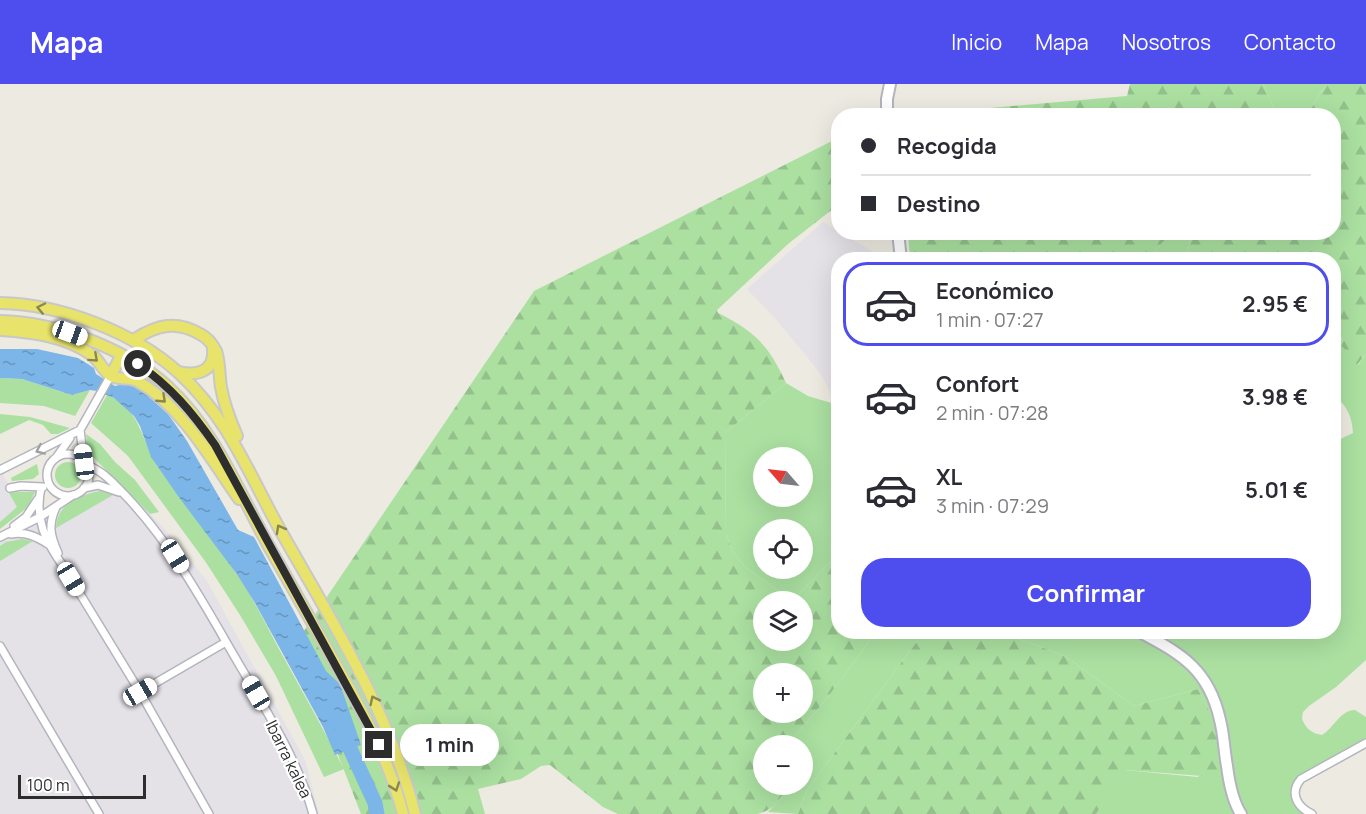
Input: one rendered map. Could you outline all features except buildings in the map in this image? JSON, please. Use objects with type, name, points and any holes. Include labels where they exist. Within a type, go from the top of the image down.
[{"type":"main road","points":[[0,303],[30,305],[53,310],[96,324],[147,348],[199,393],[250,470]]},
{"type":"main road","points":[[0,321],[27,323],[89,340],[138,364],[185,404],[215,445],[234,478],[374,735],[398,792],[403,814]]},
{"type":"main road","points":[[135,339],[148,331],[179,325],[204,336],[212,344],[218,357],[223,399],[250,470],[276,523],[374,700],[392,740],[415,814]]},
{"type":"main road","points":[[0,330],[42,335],[80,347],[95,357],[111,375],[135,380],[154,392],[187,426],[261,531]]},
{"type":"main road","points":[[177,372],[189,374],[203,372],[213,356],[212,344]]},
{"type":"main road","points":[[111,375],[119,360]]},
{"type":"street","points":[[887,108],[886,99],[890,84]]},
{"type":"street","points":[[0,470],[80,430],[111,375]]},
{"type":"street","points":[[0,537],[40,517],[84,488],[88,476],[80,430]]},
{"type":"street","points":[[72,436],[48,471],[49,484],[53,489],[63,495],[74,495]]},
{"type":"street","points":[[55,459],[60,456],[73,455],[84,463]]},
{"type":"street","name":"Ibarra kalea","points":[[84,463],[107,476],[140,510],[175,556],[274,725],[308,795],[313,814]]},
{"type":"street","points":[[10,488],[21,486],[41,488],[49,484]]},
{"type":"street","name":"Ibarra kalea","points":[[84,488],[91,485],[106,486],[124,494]]},
{"type":"street","points":[[41,488],[39,497],[41,526],[48,544],[140,692],[209,814]]},
{"type":"street","points":[[0,537],[26,517],[39,497]]},
{"type":"street","points":[[56,507],[50,520],[49,530],[63,566]]},
{"type":"street","points":[[0,537],[19,532],[32,535],[48,544]]},
{"type":"street","points":[[1153,639],[1189,661],[1202,676],[1221,722],[1230,788],[1241,814]]},
{"type":"street","points":[[140,692],[226,642]]},
{"type":"street","points":[[0,646],[99,814]]},
{"type":"street","points":[[1312,814],[1302,809],[1297,801],[1296,785],[1301,779],[1366,743]]},
{"type":"shaded area","points":[[823,222],[831,227],[831,240],[853,240],[873,252],[831,252],[831,395],[822,376],[804,353],[747,289]]},
{"type":"shaded area","points":[[0,470],[23,509],[0,525]]},
{"type":"shaded area","points":[[118,481],[163,527],[207,581],[305,760],[319,814],[0,814],[0,540],[12,538],[76,497]]},
{"type":"green space","points":[[1130,84],[1263,84],[1274,108],[989,108],[1127,96]]},
{"type":"green space","points":[[1263,84],[1326,84],[1312,108],[1274,108]]},
{"type":"green space","points":[[1326,84],[1366,84],[1366,354],[1357,365],[1341,345],[1343,342],[1341,337],[1341,252],[1188,252],[1190,240],[1341,240],[1341,108],[1312,108]]},
{"type":"green space","points":[[831,142],[831,210],[788,244],[717,310],[718,313],[742,326],[760,341],[786,383],[725,433],[726,534],[733,552],[744,566],[753,573],[753,579],[762,579],[779,591],[753,591],[753,651],[813,651],[813,591],[802,591],[831,561],[831,639],[871,639],[813,715],[813,663],[753,663],[753,723],[806,723],[796,735],[753,735],[753,795],[782,795],[776,804],[757,814],[618,814],[603,807],[550,765],[541,766],[521,779],[478,789],[485,814],[361,814],[295,644],[534,291]]},
{"type":"green space","points":[[909,240],[1165,240],[1154,252],[909,252]]},
{"type":"green space","points":[[1165,240],[1190,240],[1188,252],[1154,252]]},
{"type":"green space","points":[[1341,344],[1358,365],[1366,354],[1366,660],[1336,687],[1309,706],[1303,712],[1302,718],[1309,730],[1322,735],[1341,716],[1355,710],[1366,717],[1366,740],[1323,763],[1293,784],[1300,811],[1305,814],[1096,814],[1124,770],[1198,777],[1223,745],[1211,714],[1198,689],[1134,706],[1065,656],[1020,639],[1341,639],[1341,439],[1353,433],[1348,412],[1342,403]]},
{"type":"green space","points":[[0,378],[22,379],[72,395],[90,390],[75,416],[44,406],[0,403]]},
{"type":"green space","points":[[786,383],[808,396],[831,403],[831,561],[802,591],[779,591],[762,579],[813,579],[813,519],[753,519],[753,573],[744,566],[733,552],[726,534],[725,433]]},
{"type":"green space","points":[[107,395],[119,401],[134,417],[158,467],[242,582],[344,769],[324,777],[276,676],[205,561],[128,456],[91,423]]},
{"type":"green space","points":[[0,414],[30,417],[70,428],[58,434],[51,434],[43,425],[29,420],[0,434]]},
{"type":"green space","points":[[86,434],[100,444],[135,480],[159,512],[150,514],[88,452]]},
{"type":"green space","points":[[68,462],[77,466],[81,475],[77,484],[68,488],[59,484],[55,475],[59,466]]},
{"type":"green space","points":[[37,464],[39,474],[33,479],[12,481],[11,478]]},
{"type":"green space","points":[[100,491],[113,495],[56,528],[60,512],[70,502]]},
{"type":"green space","points":[[35,492],[28,507],[0,529],[0,522],[17,507],[9,493]]},
{"type":"green space","points":[[22,539],[33,541],[0,561],[0,546],[6,542]]},
{"type":"green space","points":[[871,639],[919,639],[813,782],[813,735],[796,735],[806,723],[813,723],[813,715]]},
{"type":"green space","points":[[919,639],[1020,639],[1065,656],[1134,706],[1198,689],[1223,745],[1228,778],[1125,770],[1096,814],[798,814],[805,795],[813,795],[813,782]]},
{"type":"green space","points":[[782,795],[805,795],[798,814],[768,812]]},
{"type":"water","points":[[0,349],[37,349],[78,358],[94,368],[96,374],[115,386],[129,383],[137,386],[168,414],[187,441],[238,530],[254,537],[326,671],[340,684],[361,745],[335,755],[323,727],[255,603],[236,573],[151,457],[134,416],[114,398],[97,391],[90,390],[72,395],[22,379],[0,378]]},
{"type":"waterway","points":[[342,731],[375,803],[377,814]]},
{"type":"route","points":[[138,364],[185,404],[215,445],[379,745]]}]
